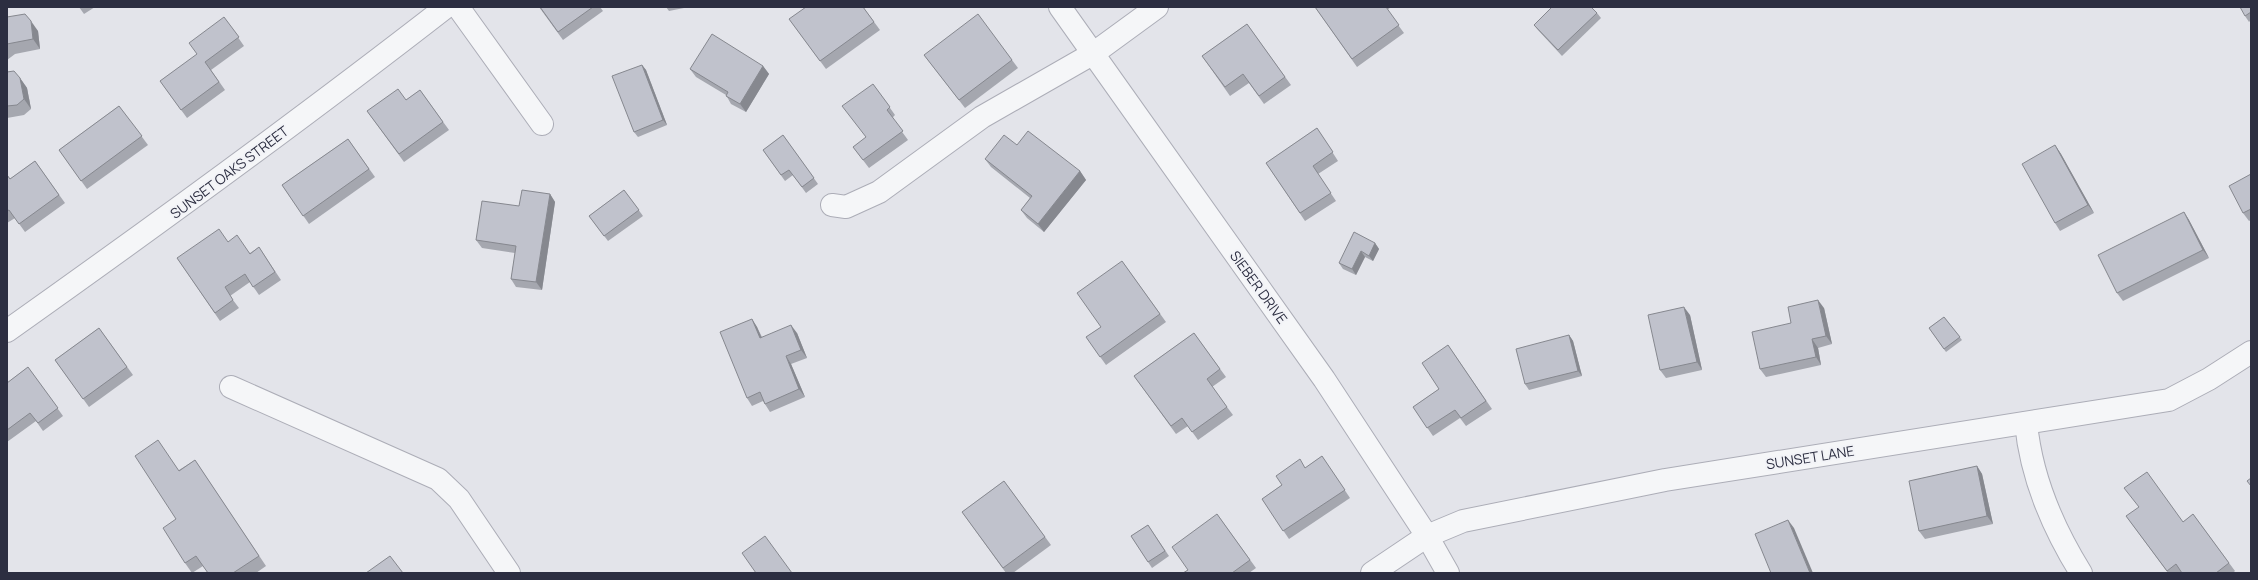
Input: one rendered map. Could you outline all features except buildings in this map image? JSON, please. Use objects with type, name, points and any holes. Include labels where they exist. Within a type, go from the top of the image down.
[{"type":"street","name":"SUNSET OAKS STREET","points":[[7,331],[176,212],[350,82],[446,7]]},
{"type":"street","points":[[458,7],[542,124]]},
{"type":"street","name":"SIEBER DRIVE","points":[[1060,7],[1320,372],[1427,536],[1448,573]]},
{"type":"street","points":[[832,205],[846,207],[879,192],[982,117],[1094,53],[1157,7]]},
{"type":"street","name":"SUNSET LANE","points":[[1372,573],[1427,536],[1464,521],[1665,480],[2026,424],[2169,400],[2251,352]]},
{"type":"street","points":[[231,387],[438,479],[459,499],[509,573]]},
{"type":"street","points":[[2026,424],[2028,449],[2038,481],[2066,549],[2081,573]]}]
